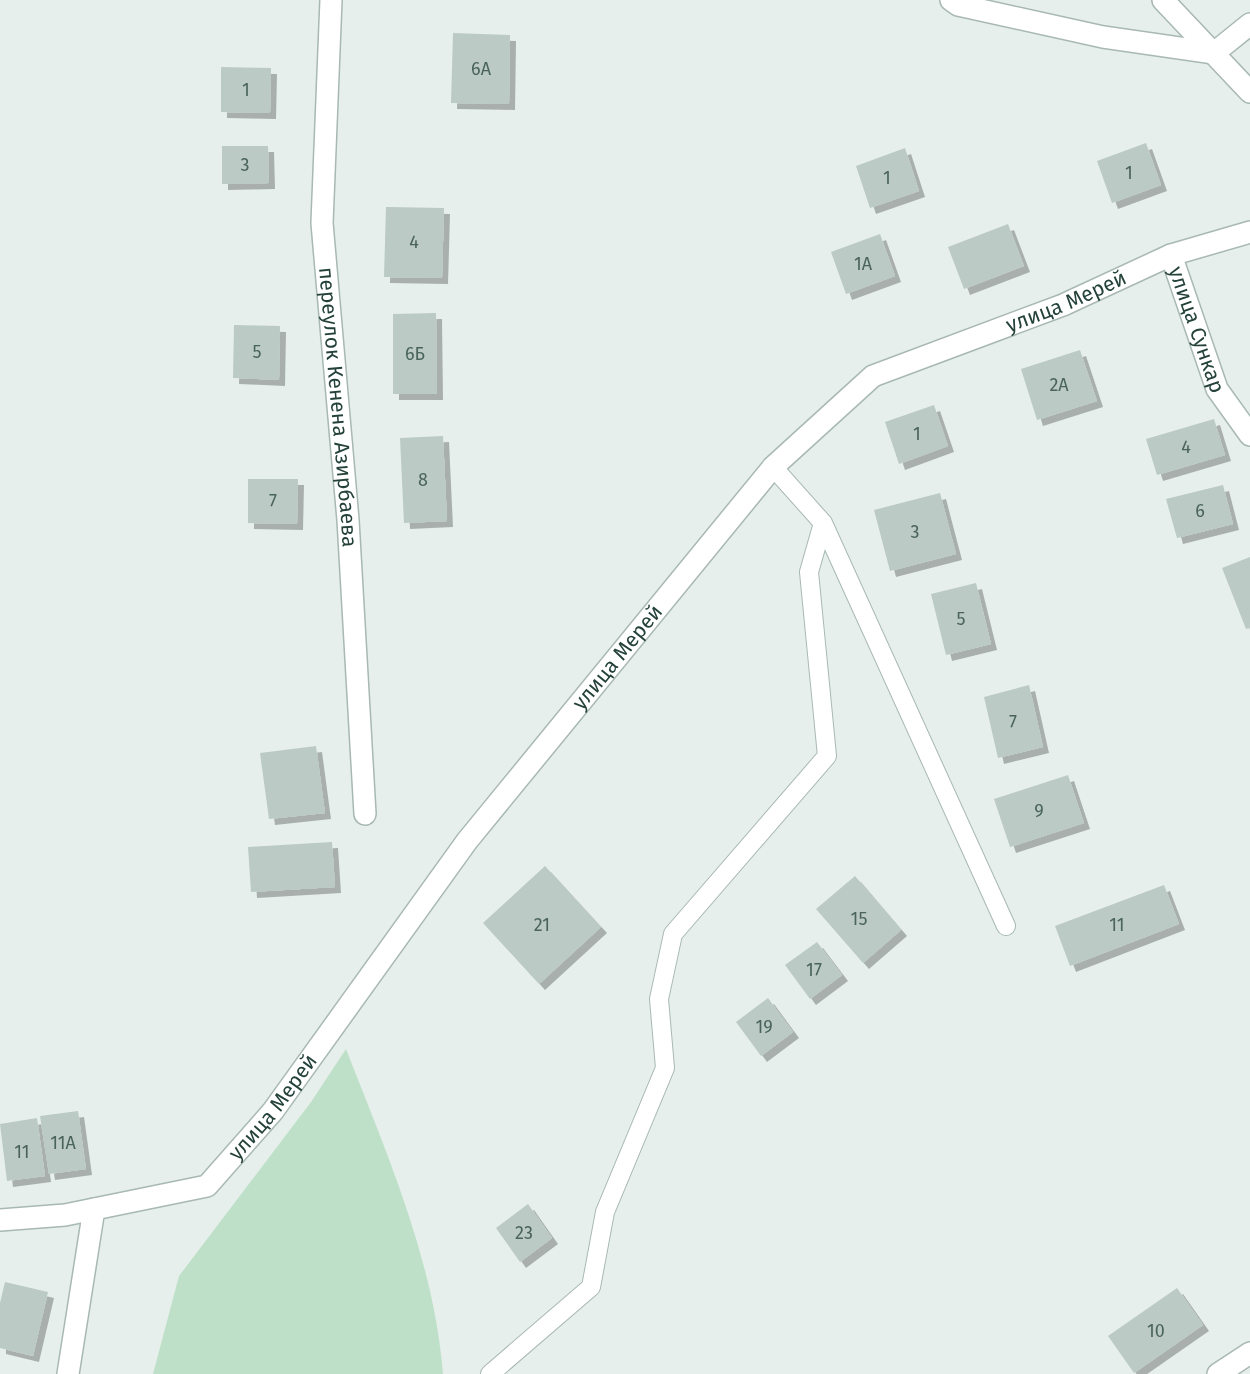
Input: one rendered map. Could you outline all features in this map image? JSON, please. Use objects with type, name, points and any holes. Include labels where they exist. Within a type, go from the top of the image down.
[{"type":"street","name":"переулок Кенена Азирбаева","points":[[331,0],[321,223],[348,520],[365,814]]},
{"type":"street","points":[[951,0],[958,5],[1103,37],[1214,53],[1250,24]]},
{"type":"street","points":[[1163,0],[1250,92]]},
{"type":"street","name":"улица Мерей","points":[[0,1220],[65,1215],[207,1186],[273,1111],[467,841],[773,467],[873,376],[1063,305],[1171,255],[1250,232]]},
{"type":"street","name":"улица Сункар","points":[[1171,255],[1217,389],[1250,435]]},
{"type":"street","points":[[68,1374],[94,1209]]},
{"type":"street","points":[[1218,1374],[1250,1353]]},
{"type":"lane","points":[[773,467],[823,523],[1006,926]]},
{"type":"lane","points":[[490,1374],[591,1287],[605,1212],[665,1068],[659,999],[673,934],[827,755],[809,572],[823,523]]},
{"type":"green space","points":[[346,1049],[392,1168],[419,1249],[430,1290],[443,1374],[153,1374],[179,1276],[311,1102]]},
{"type":"building","points":[[453,33],[510,35],[509,104],[451,103]]},
{"type":"building","points":[[221,67],[271,68],[270,113],[221,112]]},
{"type":"building","points":[[1146,143],[1161,185],[1112,203],[1097,161]]},
{"type":"building","points":[[222,146],[268,146],[269,183],[222,184]]},
{"type":"building","points":[[905,148],[919,191],[870,208],[856,166]]},
{"type":"building","points":[[386,207],[444,208],[442,278],[384,277]]},
{"type":"building","points":[[1008,224],[1024,266],[964,289],[948,247]]},
{"type":"building","points":[[880,234],[895,276],[846,294],[831,252]]},
{"type":"building","points":[[436,313],[437,394],[393,394],[393,314]]},
{"type":"building","points":[[234,325],[280,326],[279,380],[233,378]]},
{"type":"building","points":[[1080,350],[1097,401],[1037,420],[1021,369]]},
{"type":"building","points":[[934,405],[948,446],[899,464],[885,422]]},
{"type":"building","points":[[1214,419],[1225,455],[1157,475],[1146,439]]},
{"type":"building","points":[[443,436],[447,521],[404,523],[400,438]]},
{"type":"building","points":[[248,479],[298,479],[297,524],[248,523]]},
{"type":"building","points":[[1223,485],[1233,524],[1177,538],[1166,499]]},
{"type":"building","points":[[940,493],[956,554],[890,571],[874,510]]},
{"type":"building","points":[[1250,557],[1250,628],[1246,629],[1222,568]]},
{"type":"building","points":[[976,583],[991,644],[946,655],[931,594]]},
{"type":"building","points":[[1029,685],[1043,747],[998,758],[984,697]]},
{"type":"building","points":[[316,746],[325,813],[269,819],[260,753]]},
{"type":"building","points":[[1068,775],[1084,823],[1010,847],[994,799]]},
{"type":"building","points":[[332,842],[335,887],[251,892],[248,847]]},
{"type":"building","points":[[545,866],[601,927],[539,984],[483,923]]},
{"type":"building","points":[[855,876],[901,930],[863,963],[816,909]]},
{"type":"building","points":[[1164,885],[1179,924],[1070,966],[1055,926]]},
{"type":"building","points":[[817,942],[842,975],[810,999],[785,965]]},
{"type":"building","points":[[768,998],[793,1032],[761,1056],[736,1022]]},
{"type":"building","points":[[78,1111],[86,1169],[49,1174],[40,1116]]},
{"type":"building","points":[[37,1118],[45,1176],[7,1181],[0,1124]]},
{"type":"building","points":[[528,1204],[552,1238],[520,1262],[496,1228]]},
{"type":"building","points":[[5,1282],[48,1292],[33,1356],[0,1348],[0,1303]]},
{"type":"building","points":[[1177,1288],[1203,1325],[1134,1373],[1108,1336]]}]
